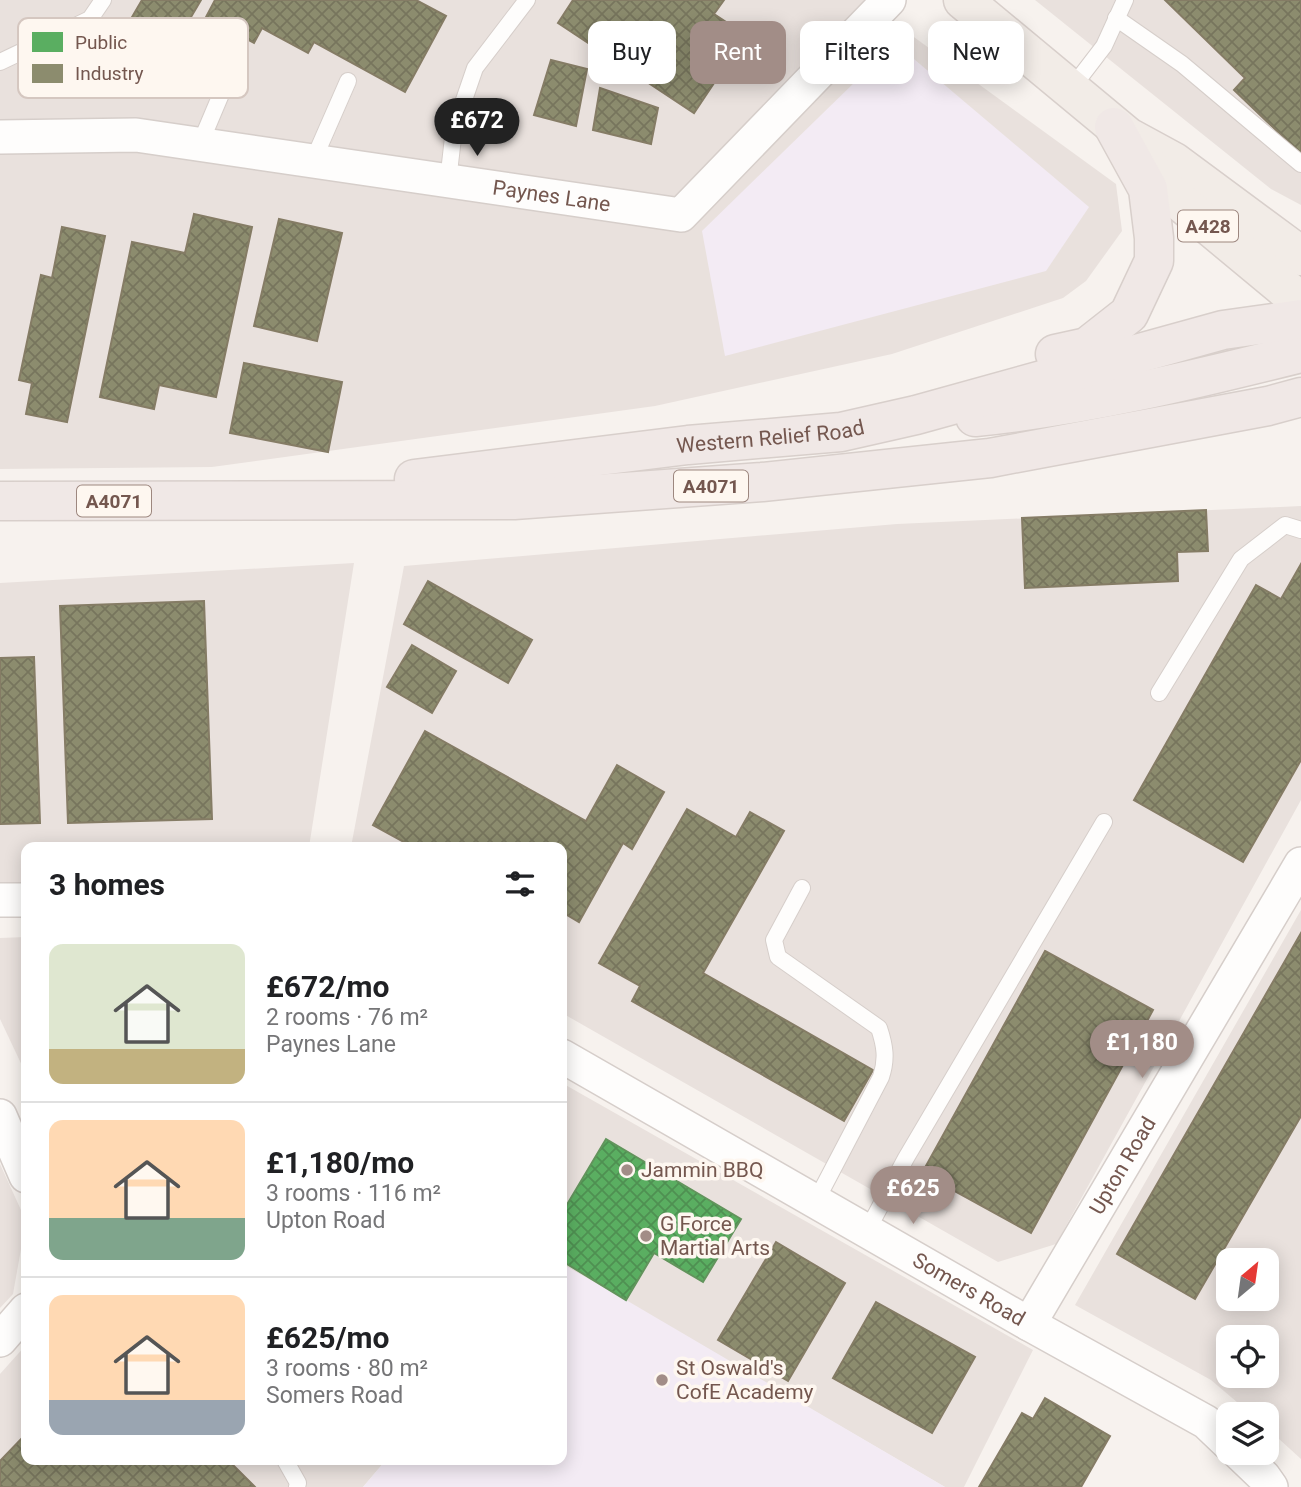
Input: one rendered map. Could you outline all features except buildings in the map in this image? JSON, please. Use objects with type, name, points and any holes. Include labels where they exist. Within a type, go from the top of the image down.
[{"type":"highway","points":[[841,432],[936,383],[1087,347],[1129,314],[1154,261],[1154,238],[1149,189],[1121,132]]},
{"type":"highway","name":"Western Relief Road","points":[[229,501],[688,445],[841,432],[916,415],[1223,330],[1301,319]]},
{"type":"highway","points":[[841,432],[1047,410],[1201,379],[1301,353]]},
{"type":"highway","name":"Western Relief Road","points":[[0,501],[514,500],[762,482],[990,458],[1268,406],[1301,397]]},
{"type":"main road","name":"A428","points":[[963,0],[1121,132],[1174,162],[1301,256]]},
{"type":"main road","name":"A428","points":[[1121,132],[1165,189],[1301,302]]},
{"type":"street","name":"Paynes Lane","points":[[0,137],[136,135],[681,215],[889,0]]},
{"type":"street","name":"Upton Road","points":[[1030,1324],[1301,864]]},
{"type":"street","points":[[0,900],[21,900]]},
{"type":"street","name":"Somers Road","points":[[567,1059],[1206,1422],[1216,1432]]},
{"type":"street","points":[[0,1116],[15,1167]]},
{"type":"street","points":[[1252,1465],[1271,1487]]},
{"type":"lane","points":[[91,18],[103,0]]},
{"type":"lane","points":[[448,181],[454,129],[475,68],[527,0]]},
{"type":"lane","points":[[1071,89],[1104,46],[1125,0]]},
{"type":"lane","points":[[1116,18],[1182,64],[1301,164]]},
{"type":"lane","points":[[0,62],[18,53]]},
{"type":"lane","points":[[313,161],[348,81]]},
{"type":"lane","points":[[200,144],[219,98]]},
{"type":"lane","points":[[1159,693],[1241,559],[1285,525],[1301,530]]},
{"type":"lane","points":[[867,1231],[906,1158],[1104,822]]},
{"type":"lane","points":[[802,888],[774,940],[778,957],[879,1028],[885,1047],[886,1063],[816,1202]]},
{"type":"lane","points":[[288,1465],[298,1483],[297,1487]]},
{"type":"shaded area","points":[[0,0],[863,0],[892,21],[800,21],[800,84],[914,84],[914,37],[928,47],[928,84],[978,84],[1116,184],[1122,231],[1086,281],[1063,298],[892,354],[655,406],[212,467],[0,469]]},
{"type":"shaded area","points":[[1035,0],[1301,0],[1301,205],[1271,189]]},
{"type":"shaded area","points":[[914,59],[928,71],[928,84],[944,84],[1089,207],[1046,271],[725,356],[702,231],[853,84],[914,84]]},
{"type":"shaded area","points":[[1301,506],[1301,800],[1056,1244],[998,1262],[567,1016],[567,842],[352,842],[404,566],[897,524]]},
{"type":"shaded area","points":[[354,563],[310,842],[21,842],[21,882],[0,882],[0,583]]},
{"type":"shaded area","points":[[1301,910],[1301,1459],[1279,1439],[1279,1402],[1237,1402],[1220,1388],[1279,1388],[1279,1325],[1216,1325],[1216,1384],[1075,1305]]},
{"type":"shaded area","points":[[21,937],[21,1063],[0,1019],[0,938]]},
{"type":"shaded area","points":[[567,1086],[1033,1350],[964,1487],[945,1487],[567,1267]]},
{"type":"shaded area","points":[[0,1164],[21,1210],[21,1249],[13,1294],[0,1308]]},
{"type":"shaded area","name":"St Oswald's CofE Academy","points":[[567,1267],[945,1487],[363,1487],[382,1465],[567,1465]]},
{"type":"shaded area","points":[[21,1351],[21,1465],[382,1465],[363,1487],[0,1487],[0,1374]]},
{"type":"place","name":"Jammin BBQ","points":[[627,1170]]},
{"type":"place","name":"G Force Martial Arts","points":[[646,1236]]},
{"type":"place","name":"St Oswald's CofE Academy","points":[[662,1380]]}]
